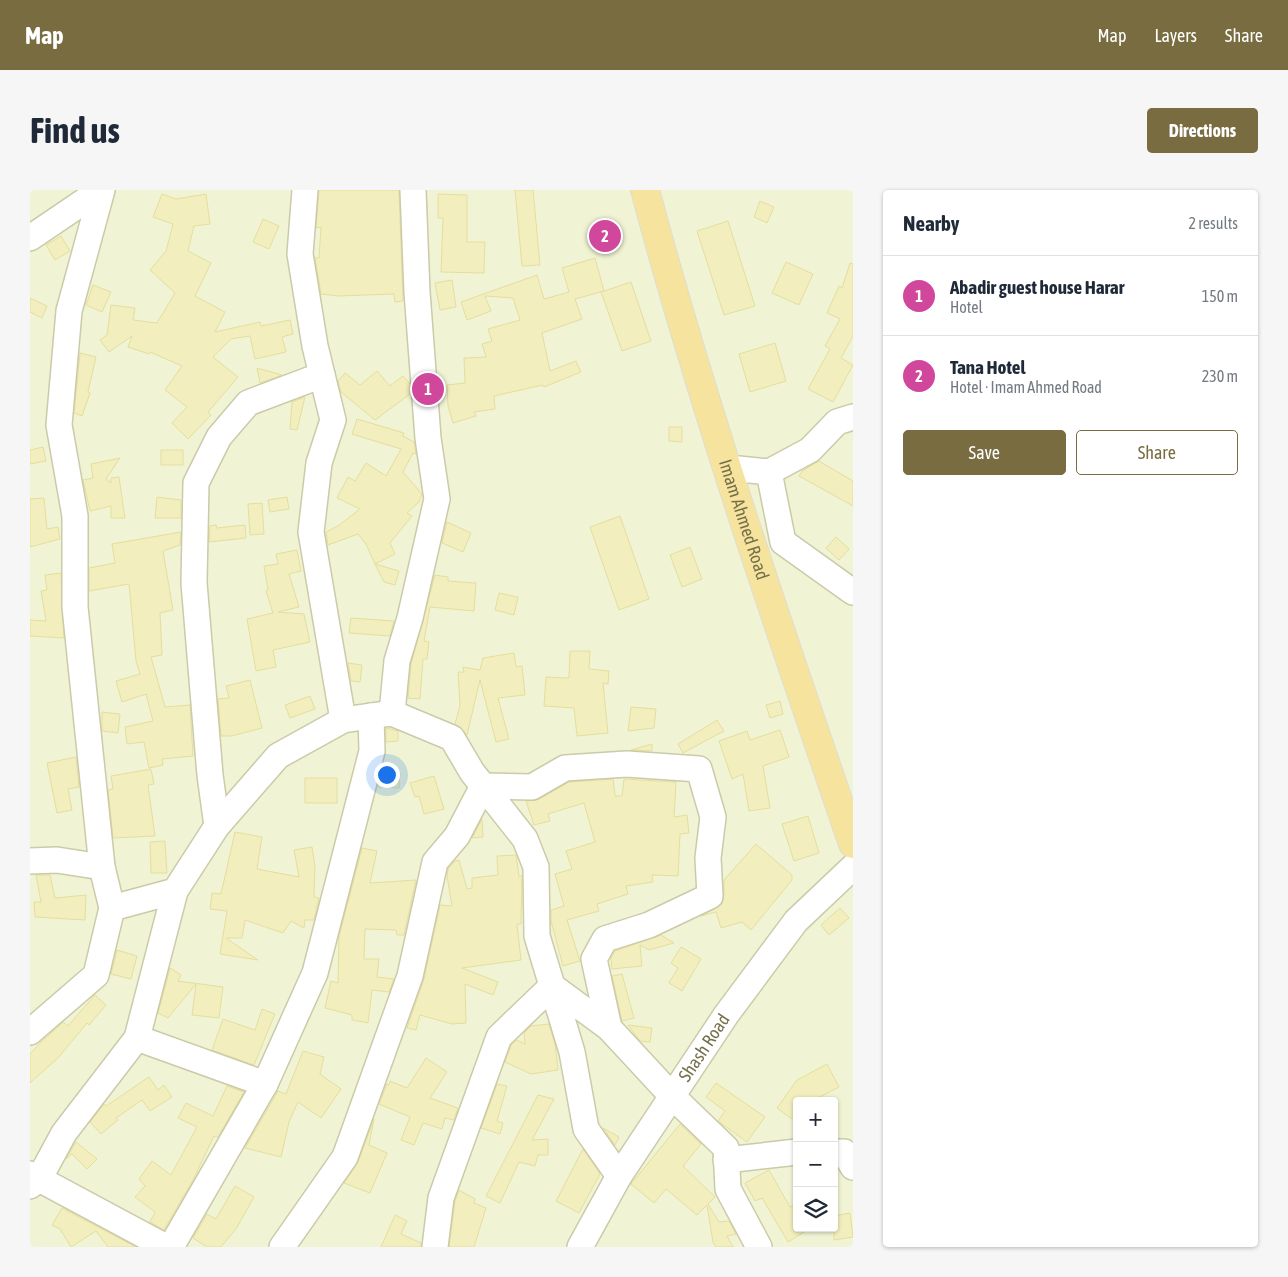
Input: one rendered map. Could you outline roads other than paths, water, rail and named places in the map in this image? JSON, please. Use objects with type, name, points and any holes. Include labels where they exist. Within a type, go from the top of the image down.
[{"type":"highway","name":"Imam Ahmed Road","points":[[645,190],[669,281],[806,706],[853,844]]},
{"type":"street","points":[[305,190],[300,254],[332,420],[319,463],[311,532],[343,720]]},
{"type":"street","points":[[171,1247],[264,1084],[315,973],[372,751],[410,618],[438,499],[428,438],[417,292],[413,190]]},
{"type":"street","points":[[30,238],[93,193]]},
{"type":"street","points":[[30,1032],[96,975],[112,908],[102,867],[75,607],[75,516],[59,425],[69,310],[93,193]]},
{"type":"street","points":[[217,826],[210,775],[194,583],[196,483],[219,436],[248,403],[322,375]]},
{"type":"street","points":[[729,468],[769,472],[810,450],[838,422],[853,417]]},
{"type":"street","points":[[769,472],[783,542],[853,592]]},
{"type":"street","points":[[166,1247],[33,1180],[64,1133],[137,1038],[175,891],[217,826],[278,756],[343,720],[382,714],[452,738],[472,772],[525,839],[536,867],[537,936],[572,1052],[586,1129],[618,1176]]},
{"type":"street","points":[[483,786],[532,787],[565,768],[627,764],[699,769],[713,817],[708,858],[710,896],[649,925],[605,939],[594,959],[609,1028]]},
{"type":"street","points":[[282,1247],[345,1157],[410,976],[435,862],[457,836],[483,786]]},
{"type":"street","points":[[30,861],[57,860],[102,867]]},
{"type":"street","name":"Shash Road","points":[[580,1247],[618,1176],[726,1015],[796,921],[853,867]]},
{"type":"street","points":[[112,908],[175,891]]},
{"type":"street","points":[[552,986],[609,1028],[672,1096],[726,1148],[728,1189],[758,1247]]},
{"type":"street","points":[[435,1247],[441,1198],[499,1037],[552,986]]},
{"type":"street","points":[[137,1038],[264,1084]]},
{"type":"street","points":[[726,1160],[793,1152]]},
{"type":"street","points":[[838,1152],[844,1152],[853,1167]]},
{"type":"place","name":"Tana Hotel","points":[[605,236]]},
{"type":"place","name":"Abadir guest house Harar","points":[[428,389]]}]
